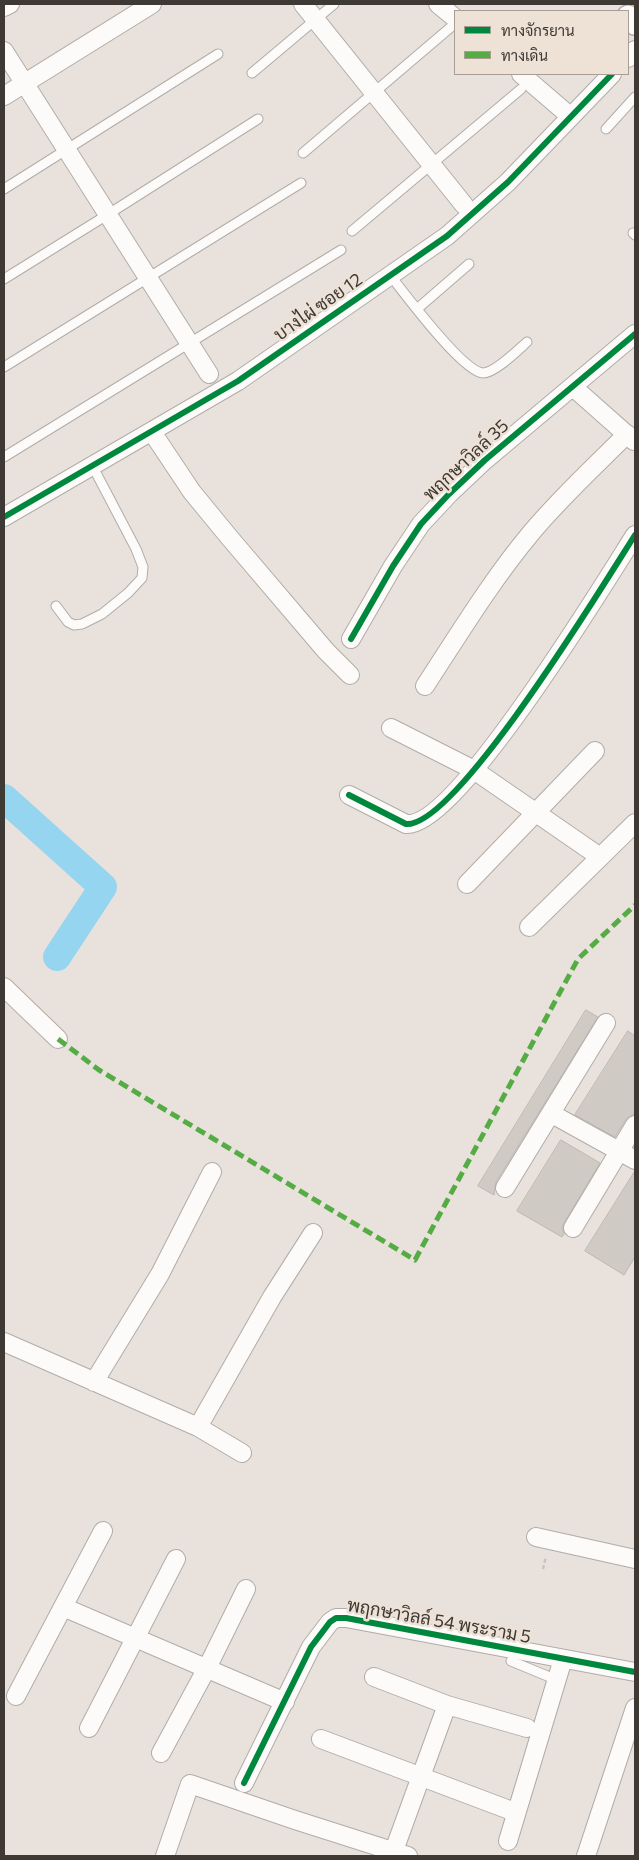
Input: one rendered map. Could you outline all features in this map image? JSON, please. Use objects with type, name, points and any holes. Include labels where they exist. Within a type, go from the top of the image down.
[{"type":"street","points":[[4,7],[10,4]]},
{"type":"street","points":[[4,96],[152,4]]},
{"type":"street","points":[[303,4],[464,205]]},
{"type":"street","points":[[438,4],[453,23]]},
{"type":"street","points":[[4,51],[209,374]]},
{"type":"street","name":"บางไผ่ ซอย 12","points":[[4,517],[238,381],[454,229],[508,182],[611,75]]},
{"type":"street","points":[[521,81],[571,117]]},
{"type":"street","name":"พฤกษาวิลล์ 35","points":[[351,639],[393,566],[422,524],[449,494],[484,460],[635,334]]},
{"type":"street","points":[[425,686],[489,588],[532,532],[569,492],[631,438],[573,387]]},
{"type":"street","points":[[152,432],[192,492],[326,651],[350,675]]},
{"type":"street","points":[[349,795],[406,824],[413,824],[434,812],[493,747],[533,692],[635,535]]},
{"type":"street","points":[[391,728],[474,770],[600,857]]},
{"type":"street","points":[[467,884],[595,751]]},
{"type":"street","points":[[529,927],[635,824]]},
{"type":"street","points":[[4,988],[58,1039]]},
{"type":"street","points":[[505,1188],[606,1023]]},
{"type":"street","points":[[552,1114],[635,1160]]},
{"type":"street","points":[[573,1228],[635,1126]]},
{"type":"street","points":[[94,1382],[160,1274],[212,1172]]},
{"type":"street","points":[[198,1427],[272,1297],[313,1233]]},
{"type":"street","points":[[4,1342],[198,1427],[242,1453]]},
{"type":"street","points":[[16,1696],[103,1531]]},
{"type":"street","points":[[536,1537],[635,1559]]},
{"type":"street","points":[[89,1728],[134,1637],[176,1559]]},
{"type":"street","points":[[161,1753],[207,1668],[246,1589]]},
{"type":"street","points":[[63,1607],[285,1702]]},
{"type":"street","name":"พฤกษาวิลล์ 54 พระราม 5","points":[[244,1783],[311,1646],[330,1622],[336,1618],[346,1618],[635,1672]]},
{"type":"street","points":[[508,1841],[563,1659]]},
{"type":"street","points":[[374,1677],[447,1705],[527,1728]]},
{"type":"street","points":[[165,1856],[190,1784],[398,1854],[421,1778],[447,1705]]},
{"type":"street","points":[[586,1856],[635,1708]]},
{"type":"street","points":[[321,1739],[512,1811]]},
{"type":"lane","points":[[252,73],[334,4]]},
{"type":"lane","points":[[303,153],[376,93],[453,23]]},
{"type":"lane","points":[[4,189],[218,54]]},
{"type":"lane","points":[[352,231],[432,164],[521,81]]},
{"type":"lane","points":[[606,129],[635,97]]},
{"type":"lane","points":[[4,279],[107,216],[258,119]]},
{"type":"lane","points":[[4,368],[301,183]]},
{"type":"lane","points":[[4,457],[188,342],[341,250]]},
{"type":"lane","points":[[417,309],[469,264]]},
{"type":"lane","points":[[390,275],[444,342],[474,370],[484,373],[492,371],[527,342]]},
{"type":"lane","points":[[56,606],[68,622],[74,625],[82,624],[102,614],[128,593],[142,578],[143,567],[136,549],[93,467]]},
{"type":"lane","points":[[510,1661],[557,1680]]},
{"type":"building","points":[[586,1010],[598,1017],[496,1182],[494,1195],[478,1186]]},
{"type":"building","points":[[628,1031],[635,1036],[635,1114],[626,1119],[615,1137],[575,1115]]},
{"type":"building","points":[[561,1140],[600,1163],[564,1223],[562,1228],[564,1234],[562,1237],[517,1211]]},
{"type":"building","points":[[635,1171],[635,1257],[624,1275],[585,1251]]},
{"type":"waterway","points":[[4,798],[103,887],[57,957]]},
{"type":"marked path","points":[[58,1039],[99,1070],[415,1260],[578,959],[635,905]]},
{"type":"cycle path","points":[[4,517],[238,381],[447,236],[508,182],[611,75]]},
{"type":"cycle path","points":[[351,639],[393,566],[421,524],[485,460],[635,334]]},
{"type":"cycle path","points":[[349,795],[406,824],[429,815],[459,787],[493,747],[563,648],[635,535]]},
{"type":"cycle path","points":[[244,1783],[311,1647],[330,1622],[336,1618],[346,1618],[635,1672]]}]
